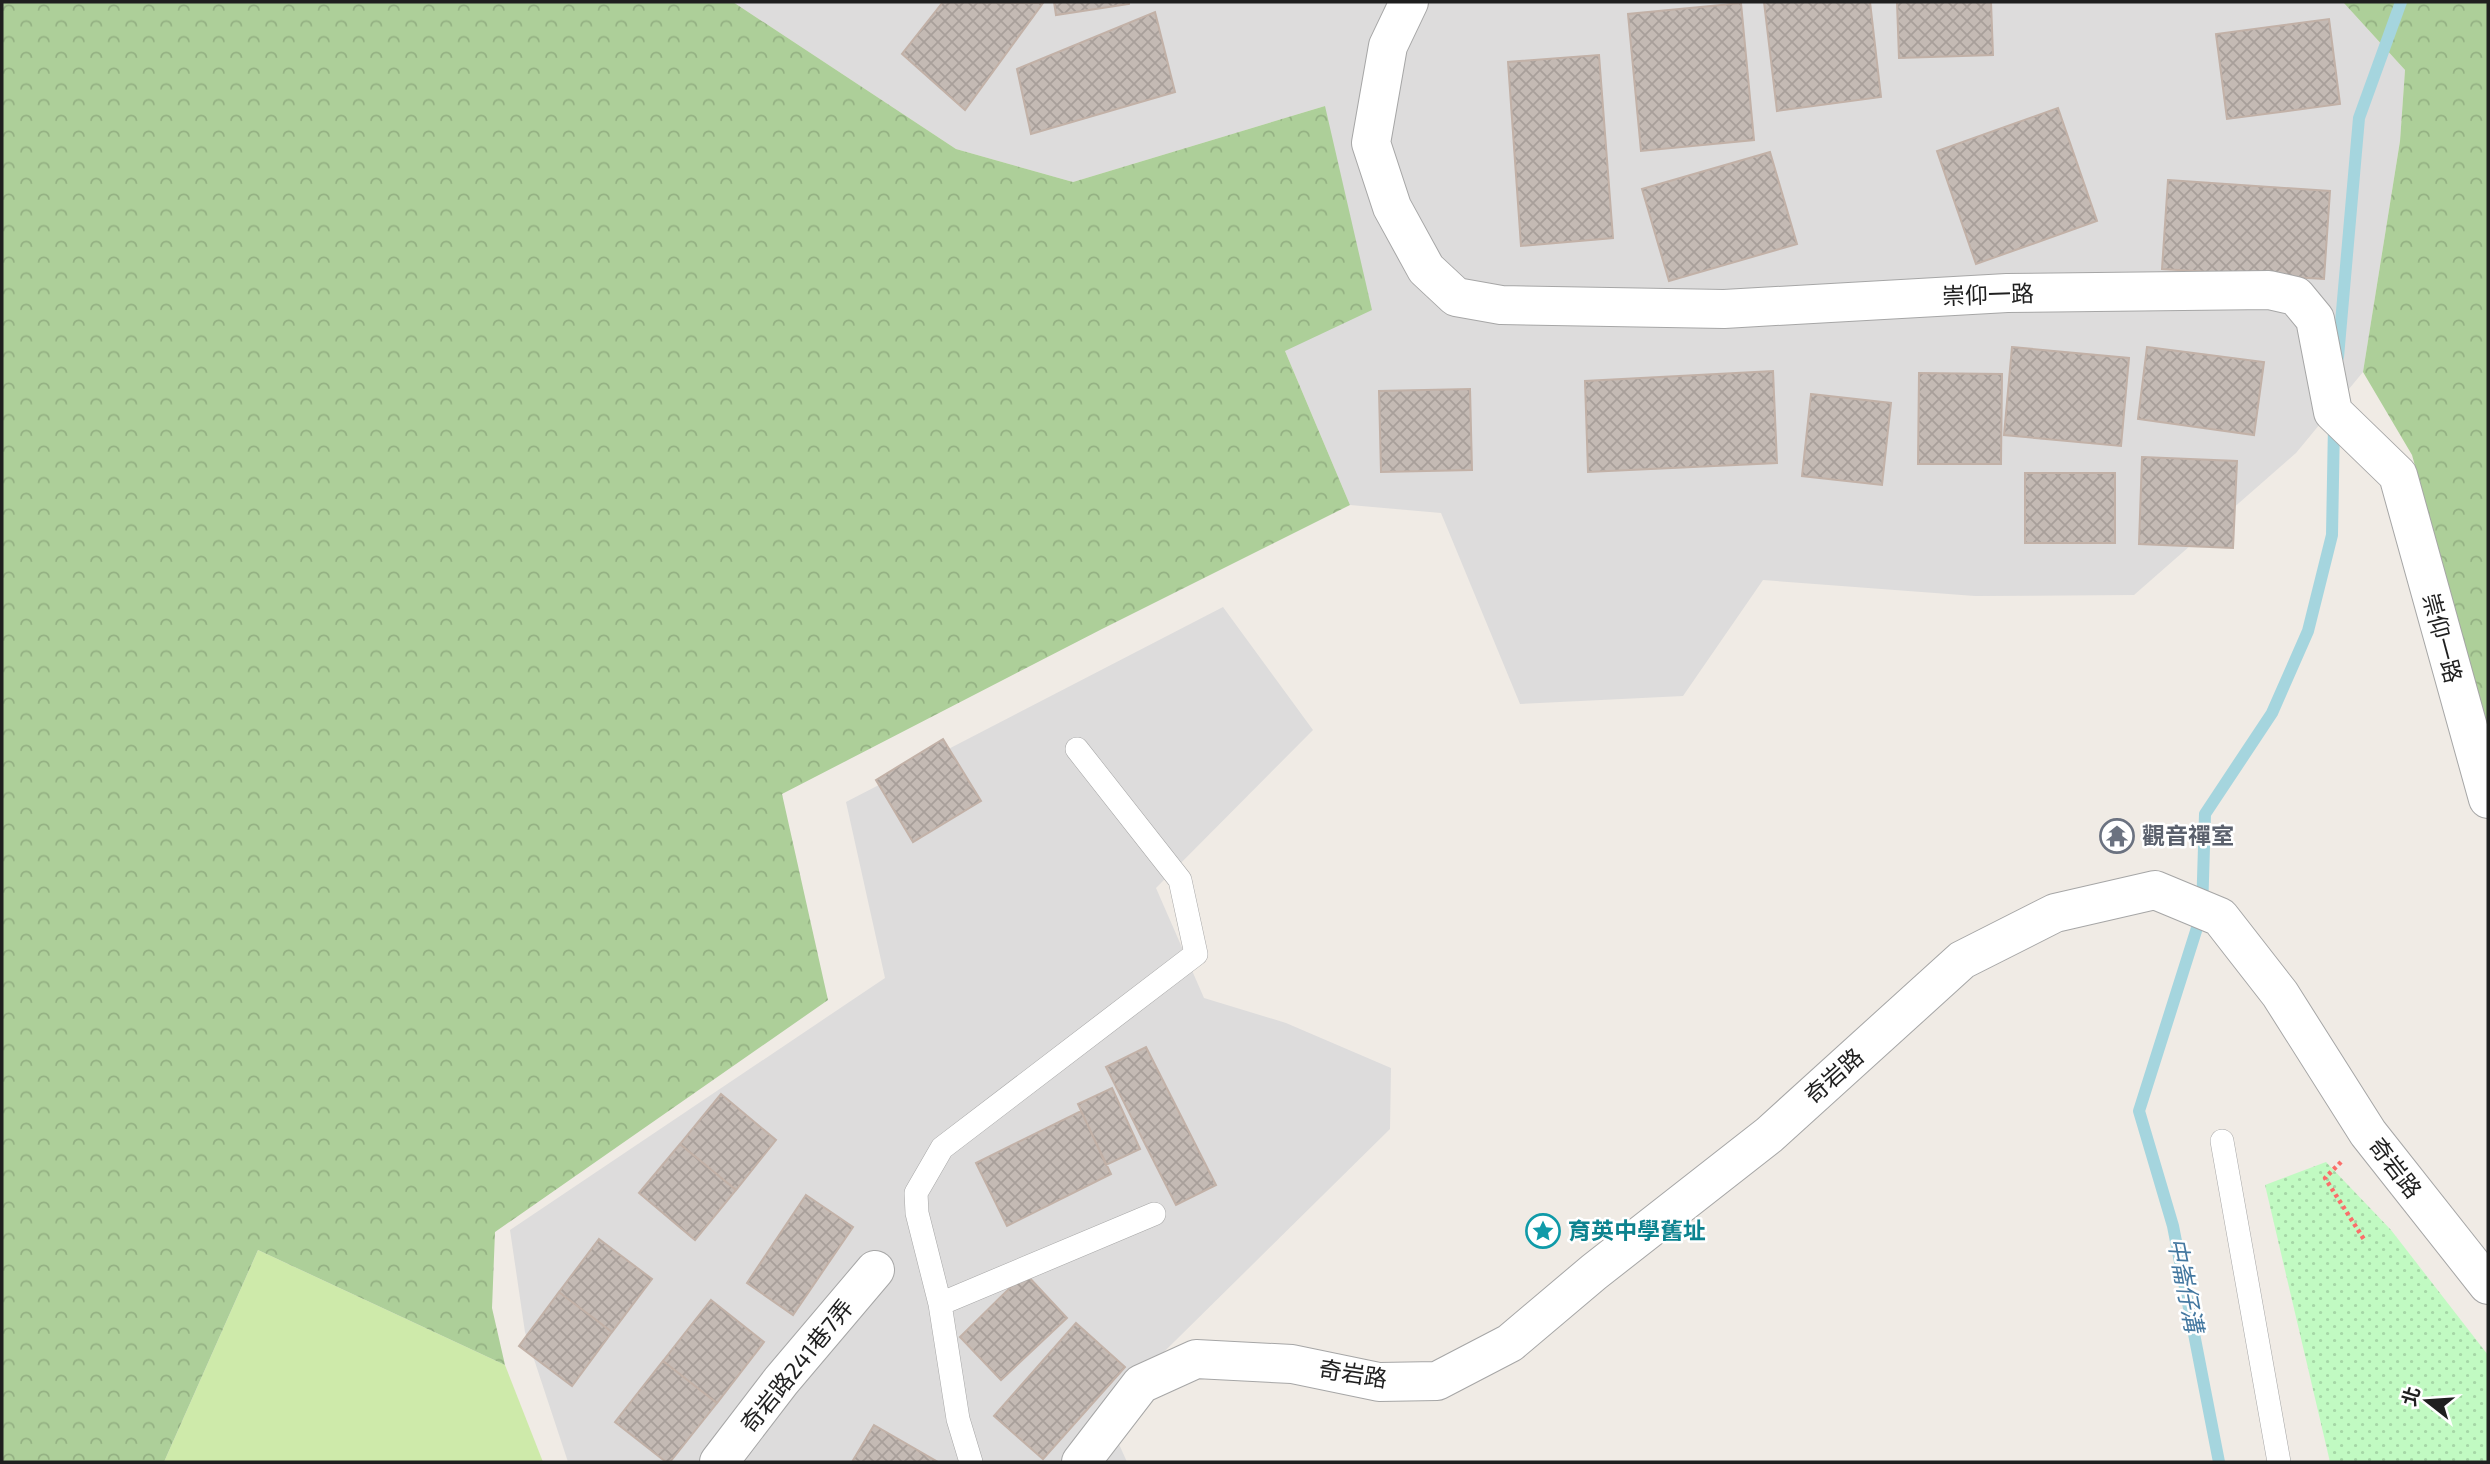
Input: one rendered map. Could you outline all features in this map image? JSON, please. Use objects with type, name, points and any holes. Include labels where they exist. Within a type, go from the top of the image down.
[{"type":"street","name":"崇仰一路","points":[[1409,2],[1388,46],[1371,143],[1392,207],[1426,270],[1456,297],[1502,305],[1724,309],[2007,293],[2269,290],[2296,296],[2315,319],[2333,412],[2398,475],[2488,799]]},
{"type":"street","name":"奇岩路","points":[[1081,1462],[1141,1384],[1196,1359],[1292,1364],[1379,1381],[1437,1381],[1510,1343],[1594,1272],[1769,1135],[1962,960],[2055,913],[2155,890],[2220,917],[2280,994],[2368,1133],[2488,1285]]},
{"type":"street","name":"奇岩路241巷7弄","points":[[719,1462],[781,1381],[875,1270]]},
{"type":"lane","points":[[971,1462],[958,1419],[940,1304],[916,1213],[916,1193],[942,1148],[1196,954],[1180,880],[1077,749]]},
{"type":"lane","points":[[2222,1141],[2279,1462]]},
{"type":"lane","points":[[940,1304],[1154,1214]]},
{"type":"path","points":[[2365,1241],[2325,1178],[2368,1133]]},
{"type":"shaded area","points":[[733,2],[2343,2],[2405,70],[2400,141],[2363,372],[2296,453],[2134,595],[1975,596],[1763,580],[1683,696],[1520,704],[1441,513],[1350,505],[1285,351],[1325,106],[1073,182],[956,149]]},
{"type":"shaded area","points":[[1223,607],[1313,730],[1156,888],[1204,998],[1286,1023],[1391,1068],[1390,1129],[1104,1411],[1127,1462],[568,1462],[525,1332],[510,1230],[885,978],[846,802]]},
{"type":"green space","points":[[2,2],[733,2],[956,149],[1073,182],[1325,106],[1372,310],[1285,351],[1350,505],[782,794],[828,1000],[495,1232],[492,1308],[505,1365],[258,1250],[164,1462],[2,1462]]},
{"type":"green space","points":[[2343,2],[2488,2],[2488,729],[2412,455],[2363,372],[2400,141],[2405,70]]},
{"type":"green space","points":[[2326,1162],[2391,1230],[2488,1355],[2488,1462],[2330,1462],[2265,1185]]},
{"type":"green space","points":[[258,1250],[505,1365],[543,1462],[164,1462]]},
{"type":"building","points":[[943,2],[1043,3],[965,110],[902,54]]},
{"type":"building","points":[[1054,2],[1129,2],[1129,4],[1056,15]]},
{"type":"building","points":[[1764,2],[1870,2],[1881,97],[1777,111]]},
{"type":"building","points":[[1897,2],[1991,2],[1993,55],[1899,58]]},
{"type":"building","points":[[1741,3],[1754,140],[1641,151],[1628,14]]},
{"type":"building","points":[[1155,12],[1175,92],[1031,134],[1017,69]]},
{"type":"building","points":[[2329,19],[2340,104],[2227,119],[2216,34]]},
{"type":"building","points":[[1599,55],[1613,238],[1521,246],[1508,62]]},
{"type":"building","points":[[2058,108],[2097,221],[1976,264],[1937,151]]},
{"type":"building","points":[[1770,152],[1797,244],[1669,281],[1642,189]]},
{"type":"building","points":[[2168,180],[2330,191],[2324,279],[2162,269]]},
{"type":"building","points":[[2012,347],[2129,358],[2121,446],[2004,435]]},
{"type":"building","points":[[2147,347],[2264,362],[2254,435],[2138,419]]},
{"type":"building","points":[[1773,371],[1777,463],[1588,472],[1585,381]]},
{"type":"building","points":[[1919,373],[2002,374],[2001,464],[1918,464]]},
{"type":"building","points":[[1470,389],[1472,470],[1381,472],[1379,391]]},
{"type":"building","points":[[1811,394],[1891,403],[1882,485],[1802,476]]},
{"type":"building","points":[[2142,457],[2237,461],[2233,548],[2139,544]]},
{"type":"building","points":[[2025,473],[2115,473],[2115,543],[2025,543]]},
{"type":"building","points":[[943,739],[981,801],[913,842],[876,780]]},
{"type":"building","points":[[1146,1047],[1216,1185],[1176,1205],[1106,1067]]},
{"type":"building","points":[[1112,1088],[1140,1149],[1106,1165],[1078,1104]]},
{"type":"building","points":[[721,1094],[776,1140],[736,1190],[680,1144]]},
{"type":"building","points":[[1081,1111],[1111,1174],[1007,1226],[976,1163]]},
{"type":"building","points":[[680,1144],[736,1190],[695,1240],[639,1193]]},
{"type":"building","points":[[806,1195],[853,1227],[793,1315],[747,1283]]},
{"type":"building","points":[[599,1239],[652,1279],[612,1332],[559,1292]]},
{"type":"building","points":[[1025,1273],[1067,1318],[1001,1380],[960,1337]]},
{"type":"building","points":[[559,1292],[612,1332],[572,1386],[519,1346]]},
{"type":"building","points":[[711,1300],[764,1342],[717,1403],[663,1361]]},
{"type":"building","points":[[1076,1323],[1125,1367],[1043,1459],[994,1416]]},
{"type":"building","points":[[663,1361],[717,1403],[670,1462],[666,1462],[615,1422]]},
{"type":"building","points":[[874,1425],[938,1462],[852,1462]]},
{"type":"waterway","points":[[2338,357],[2359,118],[2401,2]]},
{"type":"waterway","name":"中崙仔溝","points":[[2219,1462],[2173,1226],[2139,1111],[2202,912],[2205,814],[2272,713],[2308,631],[2332,535],[2334,424]]},
{"type":"place","name":"觀音禪室","points":[[2117,836]]},
{"type":"place","name":"育英中學舊址","points":[[1543,1231]]}]
